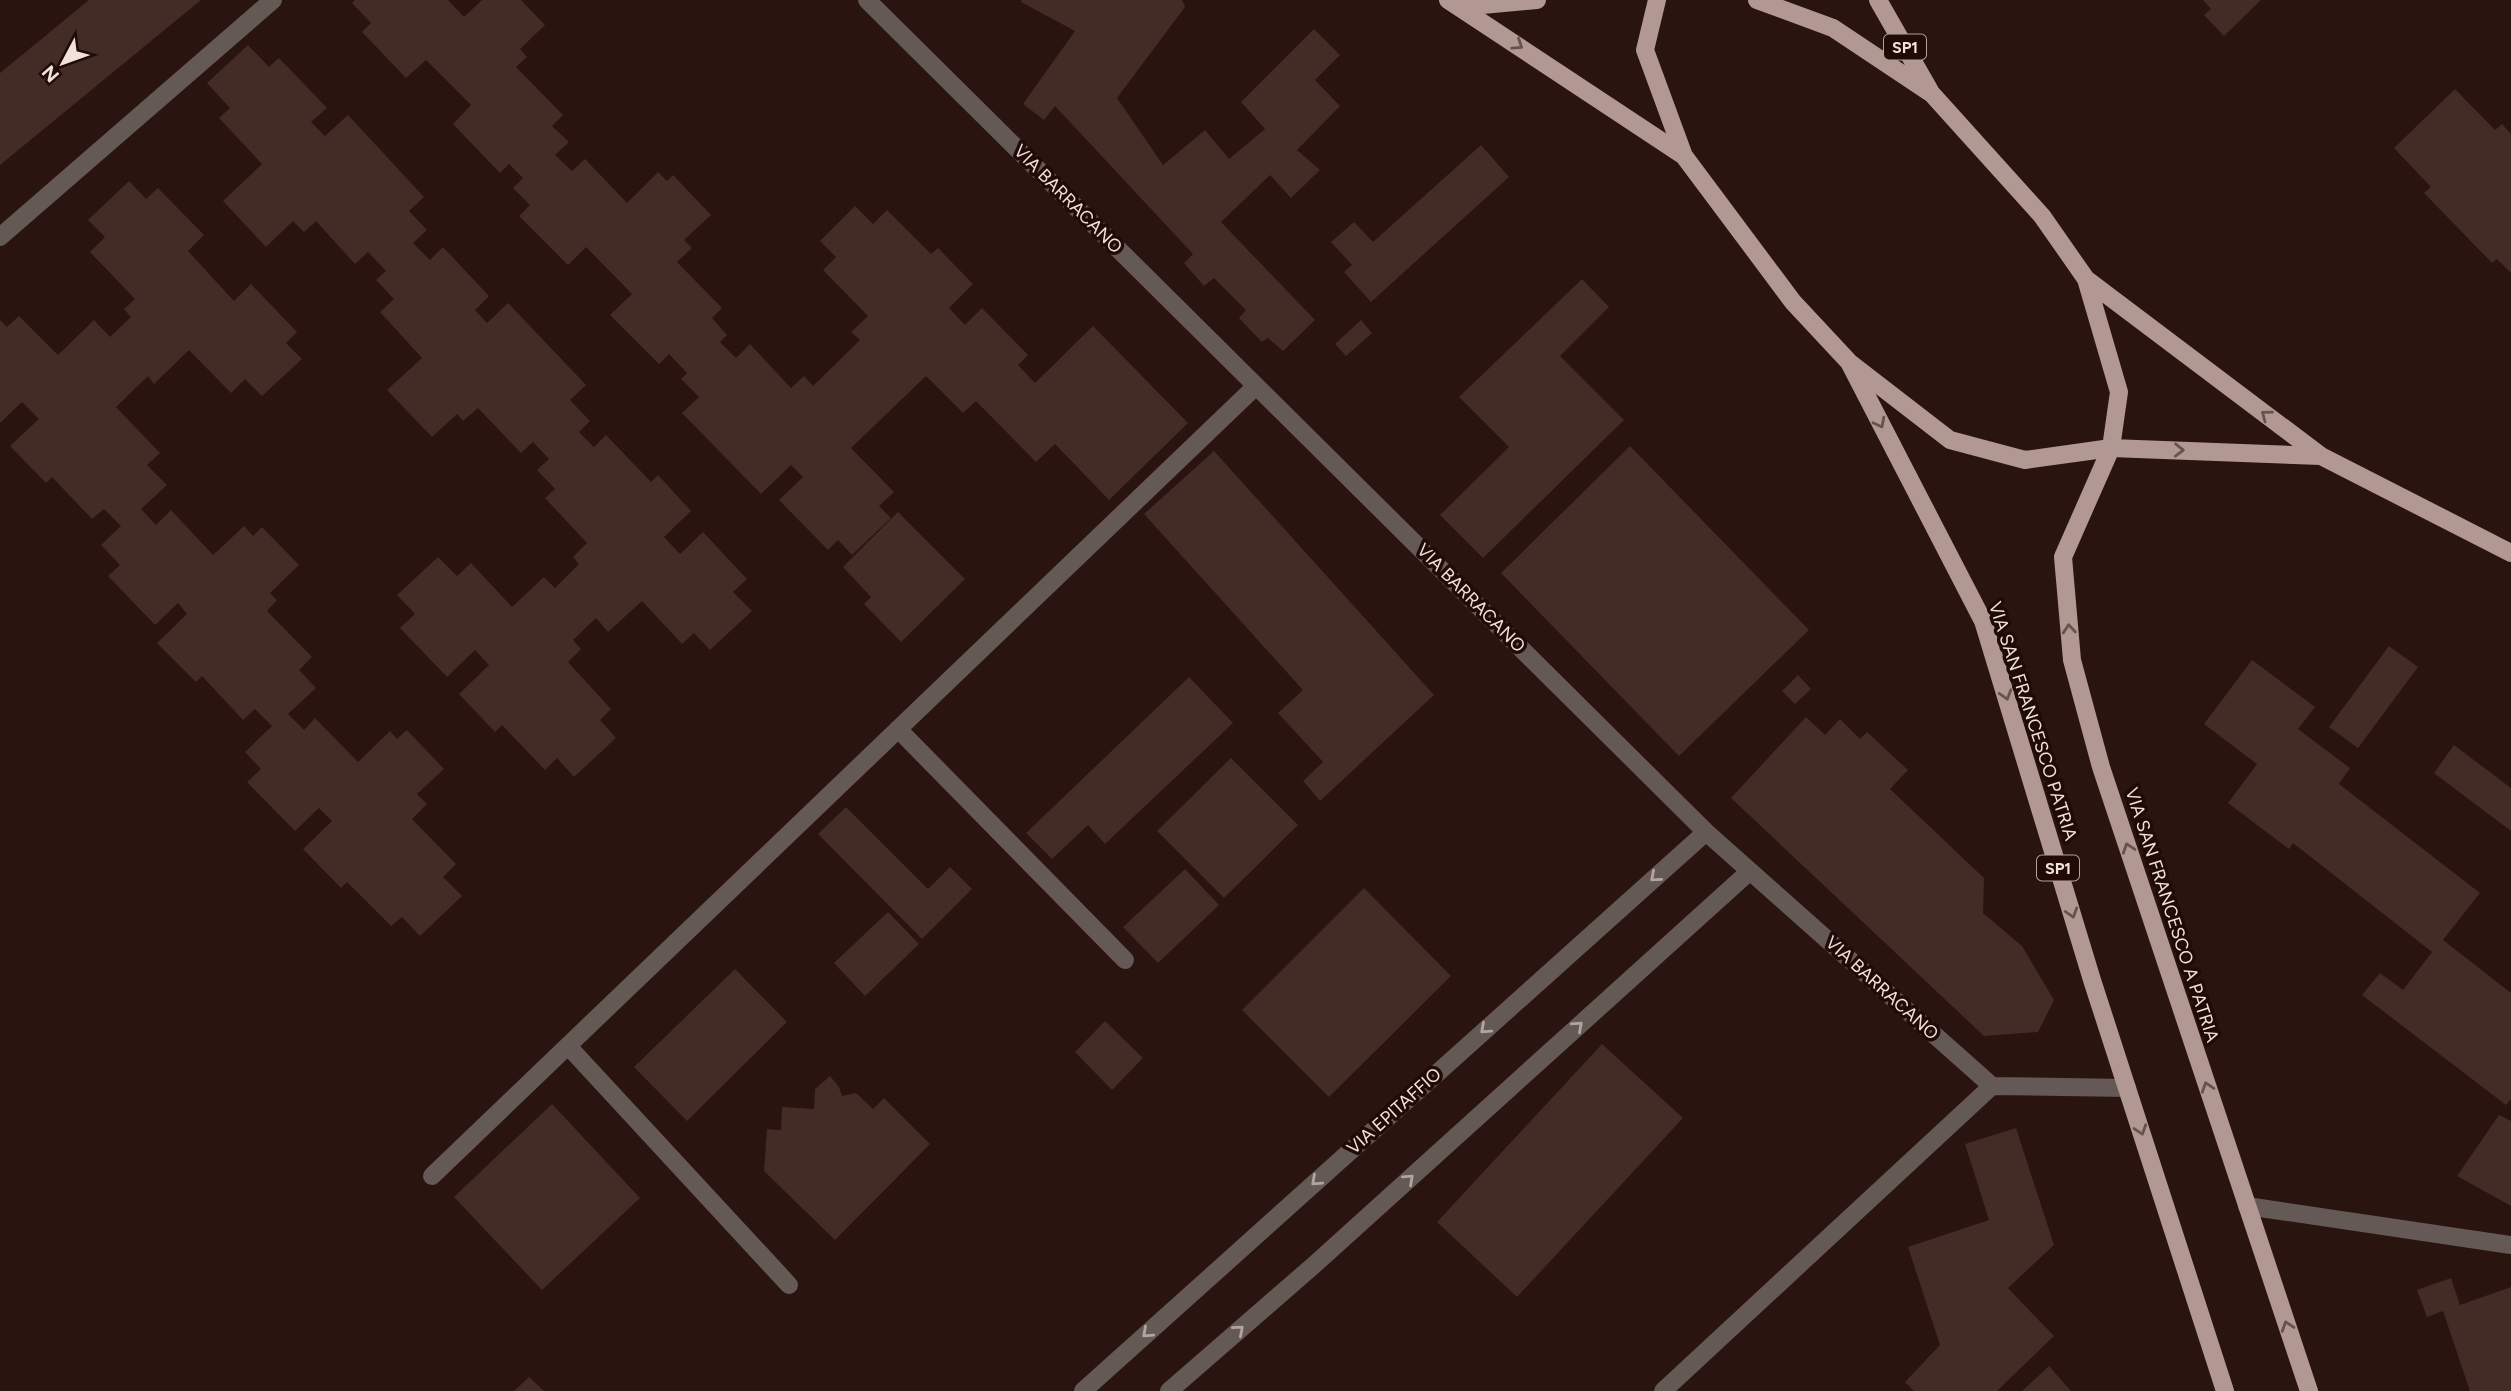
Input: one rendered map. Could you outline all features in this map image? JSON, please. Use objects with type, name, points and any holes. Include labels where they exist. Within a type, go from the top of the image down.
[{"type":"main road","points":[[1454,3],[1536,0]]},
{"type":"main road","points":[[1657,0],[1645,50],[1684,156],[1793,302],[1849,362],[1951,440],[2025,460],[2111,449],[2321,456]]},
{"type":"main road","points":[[1757,0],[1833,28],[1932,94],[2042,216],[2086,279],[2321,456],[2511,553]]},
{"type":"main road","name":"SP1","points":[[1878,0],[1932,94]]},
{"type":"main road","points":[[1454,3],[1684,156]]},
{"type":"main road","name":"VIA SAN FRANCESCO A PATRIA","points":[[2086,279],[2119,392],[2111,449],[2063,557],[2072,660],[2101,767],[2309,1391]]},
{"type":"main road","name":"VIA SAN FRANCESCO PATRIA","points":[[1849,362],[1983,621],[2127,1088],[2225,1391]]},
{"type":"street","points":[[0,237],[273,0]]},
{"type":"street","name":"VIA BARRACANO","points":[[867,0],[1706,832],[1992,1086]]},
{"type":"street","points":[[432,1176],[1256,386]]},
{"type":"street","points":[[898,729],[1125,960]]},
{"type":"street","name":"VIA EPITAFFIO","points":[[1083,1391],[1706,832]]},
{"type":"street","points":[[1169,1391],[1314,1265],[1750,871]]},
{"type":"street","points":[[568,1046],[789,1285]]},
{"type":"street","points":[[1663,1391],[1992,1086],[2127,1088]]},
{"type":"street","points":[[2247,1206],[2511,1245]]},
{"type":"building","points":[[89,0],[201,0],[0,165],[0,73]]},
{"type":"building","points":[[355,0],[448,0],[464,17],[482,0],[521,0],[545,25],[520,49],[527,57],[516,67],[563,115],[552,126],[569,142],[555,155],[572,171],[585,159],[627,203],[658,172],[667,181],[673,175],[711,215],[684,240],[692,248],[677,262],[722,308],[712,318],[727,335],[720,342],[736,358],[750,344],[791,388],[804,376],[813,386],[860,340],[851,332],[868,316],[823,270],[836,257],[820,241],[855,206],[873,224],[887,210],[931,254],[938,248],[973,284],[949,308],[965,325],[982,308],[1028,355],[1018,365],[1035,383],[1093,326],[1188,423],[1109,500],[1055,444],[1036,462],[976,401],[963,413],[926,376],[851,448],[894,492],[879,506],[891,518],[852,555],[838,540],[828,550],[779,500],[803,477],[791,465],[761,494],[682,413],[699,397],[681,379],[687,373],[669,354],[659,364],[610,315],[632,294],[586,247],[568,265],[519,216],[530,205],[513,188],[523,178],[509,164],[500,173],[453,124],[471,105],[426,60],[406,78],[362,32],[371,23],[352,3]]},
{"type":"building","points":[[1182,0],[1185,7],[1117,98],[1163,165],[1205,130],[1229,159],[1265,129],[1241,102],[1314,29],[1340,55],[1315,80],[1340,106],[1297,150],[1320,170],[1291,198],[1270,175],[1221,222],[1315,320],[1283,351],[1268,338],[1262,342],[1239,318],[1246,310],[1214,278],[1204,286],[1184,263],[1193,254],[1055,106],[1044,120],[1023,104],[1075,31],[1021,2]]},
{"type":"building","points":[[2203,0],[2261,0],[2224,36],[2204,15],[2211,9]]},
{"type":"building","points":[[248,45],[269,67],[279,58],[327,108],[311,122],[325,136],[348,115],[424,197],[409,211],[427,230],[413,243],[430,260],[443,247],[489,296],[475,310],[487,323],[508,303],[586,385],[570,400],[590,421],[579,432],[594,447],[606,435],[651,482],[658,475],[691,511],[664,537],[680,554],[703,532],[747,579],[733,592],[752,611],[710,650],[694,633],[682,644],[642,601],[608,632],[596,618],[573,640],[581,649],[568,662],[611,709],[600,720],[616,738],[574,777],[557,758],[545,770],[502,725],[495,732],[459,694],[489,665],[475,650],[447,677],[400,628],[415,614],[397,595],[438,557],[457,576],[471,563],[512,607],[544,577],[555,588],[579,564],[573,557],[587,543],[545,498],[555,489],[537,470],[549,459],[533,442],[521,453],[478,408],[463,421],[457,414],[432,437],[387,390],[422,358],[380,312],[394,299],[376,280],[386,271],[368,252],[355,264],[316,221],[304,232],[293,221],[266,247],[223,201],[262,164],[219,118],[230,108],[207,83]]},
{"type":"building","points":[[2455,89],[2495,130],[2502,124],[2511,134],[2511,273],[2497,259],[2492,263],[2424,193],[2431,187],[2394,148]]},
{"type":"building","points":[[1481,145],[1509,177],[1371,302],[1344,272],[1352,265],[1331,242],[1354,222],[1373,242]]},
{"type":"building","points":[[129,181],[146,199],[158,188],[204,235],[188,251],[234,301],[251,284],[297,332],[286,343],[302,359],[262,396],[245,379],[231,393],[189,350],[154,384],[148,376],[116,407],[160,453],[147,465],[167,485],[141,509],[156,525],[171,510],[213,555],[244,526],[253,536],[262,527],[299,565],[270,593],[277,600],[267,611],[312,657],[299,670],[316,688],[288,714],[304,730],[315,718],[358,762],[390,731],[397,739],[407,730],[444,769],[417,794],[427,804],[412,819],[456,864],[443,877],[462,896],[420,936],[402,917],[391,926],[347,882],[341,888],[303,849],[332,821],[319,808],[295,831],[247,782],[261,769],[245,752],[272,726],[255,709],[243,720],[202,676],[196,682],[157,643],[187,614],[178,603],[155,625],[108,576],[120,565],[101,545],[121,526],[104,509],[92,519],[52,477],[46,483],[10,446],[39,419],[22,402],[0,423],[0,320],[7,327],[19,316],[58,355],[94,320],[110,337],[131,317],[124,309],[135,299],[90,252],[105,237],[88,220]]},
{"type":"building","points":[[1582,279],[1609,307],[1560,356],[1624,420],[1483,558],[1440,515],[1509,447],[1459,397]]},
{"type":"building","points":[[1361,320],[1372,333],[1346,356],[1335,344]]},
{"type":"building","points":[[1630,446],[1809,630],[1679,756],[1501,573]]},
{"type":"building","points":[[1214,451],[1434,695],[1320,801],[1303,781],[1323,762],[1278,713],[1303,690],[1144,514]]},
{"type":"building","points":[[898,512],[965,579],[901,642],[864,604],[871,597],[843,567]]},
{"type":"building","points":[[2389,646],[2418,667],[2358,748],[2329,727]]},
{"type":"building","points":[[2252,660],[2315,707],[2298,729],[2350,768],[2339,784],[2480,893],[2443,940],[2511,993],[2511,1099],[2506,1105],[2362,995],[2380,973],[2403,990],[2432,952],[2293,843],[2289,849],[2228,803],[2257,764],[2204,724]]},
{"type":"building","points":[[1798,675],[1811,689],[1795,704],[1782,691]]},
{"type":"building","points":[[1189,677],[1233,723],[1105,844],[1088,825],[1052,859],[1026,833]]},
{"type":"building","points":[[1806,717],[1825,735],[1840,719],[1860,739],[1867,732],[1908,770],[1890,789],[1984,878],[1983,913],[2022,946],[2054,1000],[2038,1032],[1984,1036],[1731,798]]},
{"type":"building","points":[[2454,745],[2511,788],[2511,831],[2434,773]]},
{"type":"building","points":[[1231,758],[1298,825],[1224,898],[1157,831]]},
{"type":"building","points":[[846,807],[928,889],[950,867],[972,889],[922,939],[818,834]]},
{"type":"building","points":[[1185,869],[1219,905],[1158,963],[1123,927]]},
{"type":"building","points":[[1364,888],[1451,976],[1329,1097],[1242,1010]]},
{"type":"building","points":[[888,912],[919,944],[865,996],[834,963]]},
{"type":"building","points":[[735,969],[787,1022],[687,1121],[634,1067]]},
{"type":"building","points":[[1105,1021],[1143,1058],[1112,1090],[1075,1052]]},
{"type":"building","points":[[1602,1044],[1683,1118],[1517,1297],[1437,1222]]},
{"type":"building","points":[[830,1076],[842,1096],[856,1093],[873,1109],[884,1098],[930,1144],[835,1240],[764,1171],[767,1129],[781,1130],[782,1107],[814,1109],[815,1089]]},
{"type":"building","points":[[552,1104],[640,1198],[542,1290],[454,1197]]},
{"type":"building","points":[[2499,1115],[2511,1121],[2511,1206],[2457,1176]]},
{"type":"building","points":[[2016,1128],[2054,1245],[2008,1288],[2054,1336],[1997,1391],[1914,1391],[1905,1382],[1940,1345],[1908,1247],[1989,1220],[1965,1144]]},
{"type":"building","points":[[2451,1278],[2460,1305],[2511,1287],[2511,1391],[2470,1391],[2443,1311],[2427,1317],[2417,1290]]},
{"type":"building","points":[[2049,1366],[2071,1391],[2022,1391]]},
{"type":"building","points":[[529,1377],[544,1391],[514,1391]]}]
